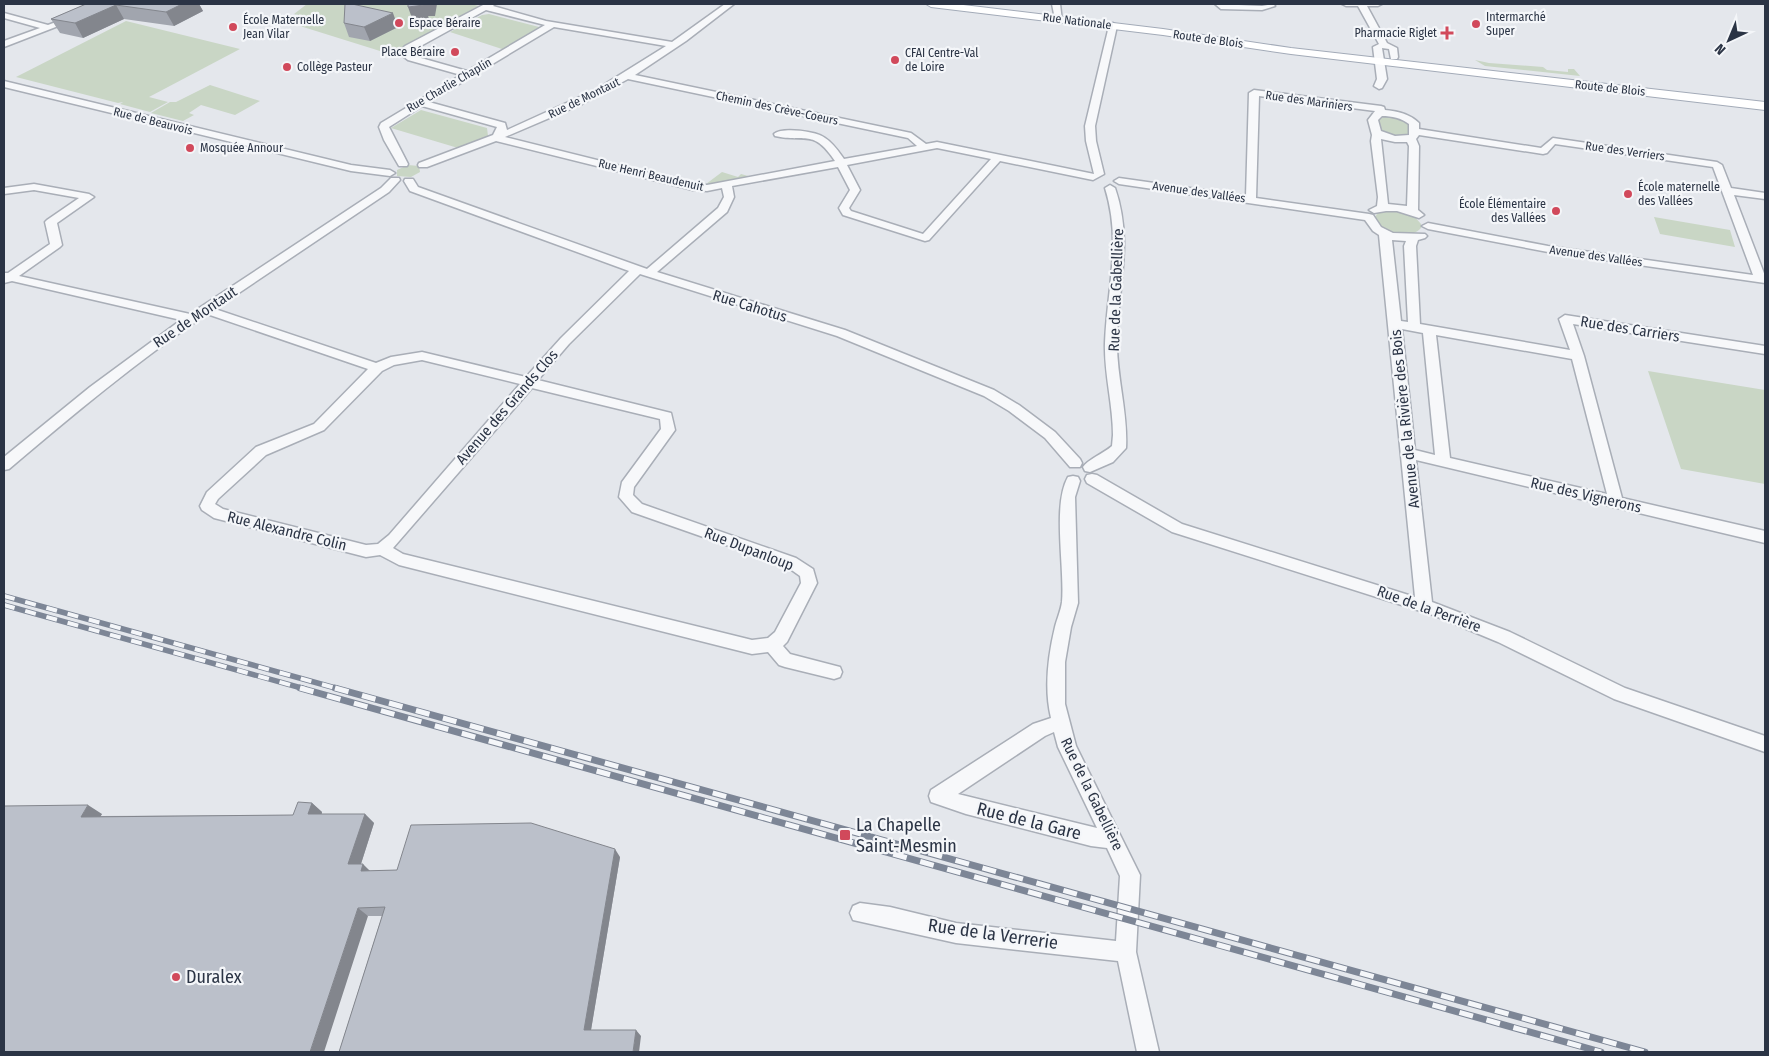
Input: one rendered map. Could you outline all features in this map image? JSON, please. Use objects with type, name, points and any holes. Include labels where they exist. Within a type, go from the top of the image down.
[{"type":"main road","name":"Rue Nationale","points":[[931,4],[1163,32]]},
{"type":"main road","name":"Route de Blois","points":[[1163,32],[1378,55],[1765,106]]},
{"type":"main road","name":"Route de Blois","points":[[1378,55],[1642,89],[1765,102]]},
{"type":"street","points":[[4,44],[111,4]]},
{"type":"street","name":"Rue de Montaut","points":[[423,165],[496,138],[562,110],[627,76],[673,46],[730,4]]},
{"type":"street","points":[[1056,4],[1059,19]]},
{"type":"street","points":[[1220,4],[1221,7],[1262,5]]},
{"type":"street","points":[[1346,4],[1378,4]]},
{"type":"street","points":[[1361,4],[1378,55],[1382,79],[1379,86],[1382,111]]},
{"type":"street","points":[[468,74],[411,58],[403,53],[408,48],[488,5],[553,24],[673,46]]},
{"type":"street","points":[[4,15],[47,27]]},
{"type":"street","name":"Rue Charlie Chaplin","points":[[403,164],[384,127],[389,120],[553,24]]},
{"type":"street","points":[[1113,26],[1090,126],[1096,175],[1092,179],[1096,185],[1114,184]]},
{"type":"street","name":"Chemin des Crève-Coeurs","points":[[627,76],[911,136],[924,147]]},
{"type":"street","name":"Rue de Beauvois","points":[[4,84],[409,181]]},
{"type":"street","name":"Rue des Mariniers","points":[[1251,200],[1254,93],[1382,111]]},
{"type":"street","points":[[420,102],[502,125],[502,130],[496,138]]},
{"type":"street","points":[[1382,111],[1405,117],[1414,123],[1412,212]]},
{"type":"street","points":[[1382,111],[1374,118],[1374,130],[1380,135],[1394,139],[1413,135]]},
{"type":"street","points":[[779,134],[803,134],[819,138],[827,143],[856,190],[846,202],[844,208],[847,213],[925,238],[998,157]]},
{"type":"street","points":[[1380,135],[1376,137],[1376,141],[1383,197],[1382,207]]},
{"type":"street","name":"Rue des Verriers","points":[[1413,135],[1543,151],[1553,141],[1716,165],[1763,280]]},
{"type":"street","name":"Rue Henri Beaudenuit","points":[[496,138],[693,187],[707,188],[727,186],[924,147],[945,146],[1096,175]]},
{"type":"street","points":[[403,164],[414,163],[423,165],[426,169],[423,174],[409,181]]},
{"type":"street","name":"Rue de Montaut","points":[[4,465],[103,384],[190,318],[385,190],[392,177],[394,168],[403,164]]},
{"type":"street","name":"Rue Cahotus","points":[[409,181],[414,189],[643,272],[840,334],[955,378],[989,393],[1026,416],[1050,435],[1075,463]]},
{"type":"street","name":"Avenue des Vallées","points":[[1114,184],[1251,200],[1368,217]]},
{"type":"street","name":"Rue de la Gabellière","points":[[1075,463],[1069,466],[1066,472],[1073,480],[1082,483],[1119,448],[1120,414],[1111,344],[1114,301],[1119,273],[1120,229],[1114,184]]},
{"type":"street","name":"Avenue des Grands Clos","points":[[382,549],[394,540],[565,341],[643,272],[722,210],[729,197],[727,186]]},
{"type":"street","points":[[4,191],[34,187],[89,197],[51,222],[56,245],[6,278]]},
{"type":"street","points":[[1726,191],[1765,196]]},
{"type":"street","points":[[1382,207],[1397,207],[1412,212],[1425,220],[1428,226],[1425,234],[1413,238],[1403,238],[1384,233],[1372,225],[1368,217],[1371,212],[1382,207]]},
{"type":"street","name":"Avenue des Vallées","points":[[1428,226],[1548,248],[1763,280]]},
{"type":"street","name":"Avenue de la Rivière des Bois","points":[[1384,233],[1387,242],[1396,324],[1407,453],[1424,606]]},
{"type":"street","name":"Avenue de la Rivière des Bois","points":[[1413,238],[1410,246],[1414,327]]},
{"type":"street","points":[[6,278],[190,318]]},
{"type":"street","points":[[204,309],[377,368],[391,361],[422,356],[530,382]]},
{"type":"street","name":"Rue des Carriers","points":[[1616,502],[1578,356],[1565,318],[1765,350]]},
{"type":"street","points":[[1396,324],[1578,356]]},
{"type":"street","points":[[1429,330],[1443,460]]},
{"type":"street","name":"Rue Alexandre Colin","points":[[377,368],[319,427],[261,451],[212,496],[208,506],[219,514],[366,551],[382,549]]},
{"type":"street","name":"Rue Dupanloup","points":[[530,382],[666,416],[668,430],[627,486],[626,497],[637,508],[791,562],[807,573],[809,583],[781,637],[772,645]]},
{"type":"street","name":"Rue des Vignerons","points":[[1407,453],[1765,537]]},
{"type":"street","points":[[1075,463],[1091,473]]},
{"type":"street","name":"Rue de la Perrière","points":[[1091,473],[1152,516],[1177,528],[1424,606],[1504,637],[1620,694],[1765,744]]},
{"type":"street","name":"Rue de la Gabellière","points":[[1073,480],[1068,497],[1070,603],[1061,636],[1055,688],[1059,723],[1074,761],[1130,875],[1126,952],[1148,1052]]},
{"type":"street","points":[[382,549],[399,558],[752,647],[772,645],[785,660],[834,672]]},
{"type":"street","name":"Rue de la Gare","points":[[1059,723],[1039,730],[938,796],[1091,837],[1113,839]]},
{"type":"street","name":"Rue de la Verrerie","points":[[860,913],[956,933],[1126,952]]},
{"type":"green space","points":[[307,4],[471,4],[482,7],[399,49],[380,51],[300,26],[309,19],[294,14]]},
{"type":"green space","points":[[489,14],[543,28],[505,50],[450,32],[482,15]]},
{"type":"green space","points":[[126,21],[240,49],[149,97],[168,102],[150,112],[120,104],[123,102],[118,103],[16,77]]},
{"type":"green space","points":[[1475,60],[1489,63],[1543,67],[1547,70],[1568,72],[1568,69],[1574,69],[1580,76],[1485,66]]},
{"type":"green space","points":[[210,85],[260,101],[235,115],[201,105],[189,113],[194,115],[183,121],[151,113],[170,102],[176,102]]},
{"type":"green space","points":[[421,110],[487,128],[488,136],[458,148],[391,128]]},
{"type":"green space","points":[[1386,116],[1397,117],[1408,122],[1409,134],[1397,137],[1380,131],[1378,120]]},
{"type":"green space","points":[[408,165],[419,166],[420,172],[411,177],[397,176],[397,170]]},
{"type":"green space","points":[[722,172],[738,177],[741,174],[752,177],[706,184]]},
{"type":"green space","points":[[1393,210],[1414,216],[1421,224],[1421,228],[1410,234],[1388,231],[1378,223],[1375,217],[1381,212]]},
{"type":"green space","points":[[1654,217],[1730,230],[1735,247],[1660,234]]},
{"type":"green space","points":[[1648,371],[1765,390],[1765,484],[1681,469]]},
{"type":"building","points":[[86,4],[182,4],[166,12],[116,5],[75,23],[51,19]]},
{"type":"building","points":[[345,4],[393,13],[364,27],[344,23]]},
{"type":"building","points":[[408,4],[424,4],[424,5],[408,7]]},
{"type":"building","name":"Duralex","points":[[298,802],[312,803],[308,814],[365,814],[348,864],[363,864],[361,871],[397,870],[411,825],[531,823],[615,849],[584,1030],[636,1030],[633,1052],[339,1052],[385,907],[358,908],[310,1052],[4,1052],[4,806],[88,805],[81,817],[293,815]]},
{"type":"railway","points":[[4,596],[339,689]]},
{"type":"railway","points":[[4,605],[305,689]]},
{"type":"railway","points":[[300,688],[1601,1052]]},
{"type":"railway","points":[[335,688],[1645,1052]]},
{"type":"place","name":"Espace Béraire","points":[[399,23]]},
{"type":"place","name":"Intermarché Super","points":[[1476,24]]},
{"type":"place","name":"École Maternelle Jean Vilar","points":[[233,27]]},
{"type":"place","name":"Pharmacie Riglet","points":[[1447,33]]},
{"type":"place","name":"Place Béraire","points":[[455,52]]},
{"type":"place","name":"CFAI Centre-Val de Loire","points":[[895,60]]},
{"type":"place","name":"Collège Pasteur","points":[[287,67]]},
{"type":"place","name":"Mosquée Annour","points":[[190,148]]},
{"type":"place","name":"École maternelle des Vallées","points":[[1628,194]]},
{"type":"place","name":"École Élémentaire des Vallées","points":[[1556,211]]},
{"type":"place","name":"La Chapelle Saint-Mesmin","points":[[845,835]]},
{"type":"place","name":"Duralex","points":[[176,977]]}]
